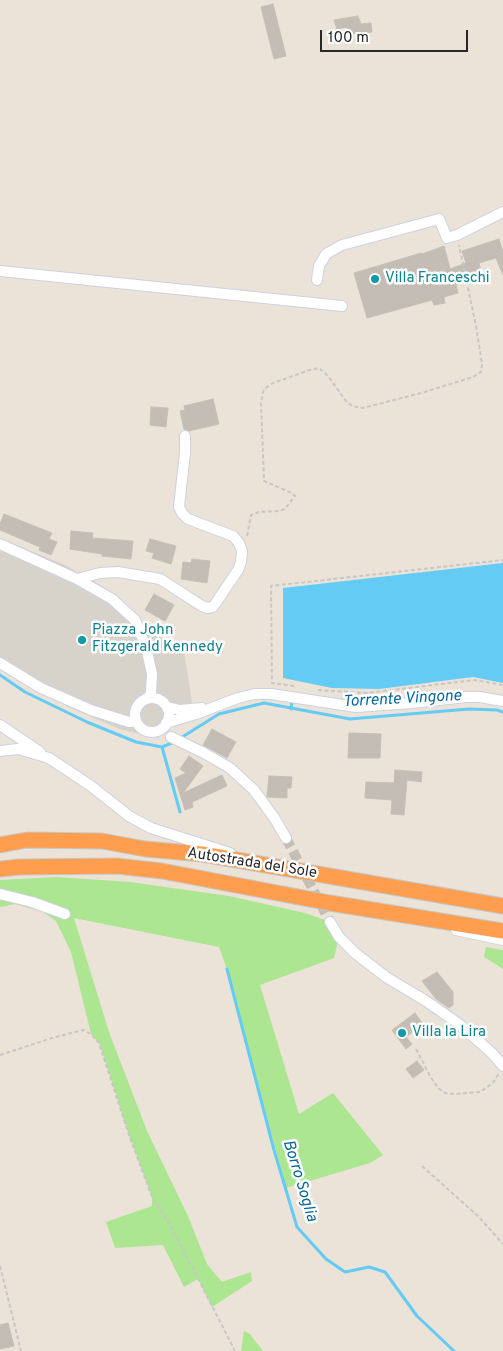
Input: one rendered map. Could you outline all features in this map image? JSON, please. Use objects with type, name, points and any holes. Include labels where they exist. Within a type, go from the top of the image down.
[{"type":"highway","name":"Autostrada del Sole","points":[[0,845],[27,840],[102,840],[145,849],[202,854],[503,906]]},
{"type":"highway","name":"Autostrada del Sole","points":[[0,869],[18,866],[117,866],[162,871],[330,903],[503,932]]},
{"type":"street","points":[[318,280],[318,266],[325,255],[342,245],[439,219],[447,238],[503,212]]},
{"type":"street","points":[[0,271],[342,306]]},
{"type":"street","points":[[77,579],[100,573],[118,572],[160,579],[202,606],[207,608],[213,607],[238,570],[242,551],[239,543],[233,536],[188,519],[179,507],[185,436]]},
{"type":"street","points":[[0,544],[77,579],[112,599],[135,620],[146,647],[152,674],[166,706],[168,714],[165,725],[171,737]]},
{"type":"street","points":[[0,663],[41,688],[91,710],[129,722],[136,721]]},
{"type":"street","points":[[152,674],[150,696],[136,710],[136,721],[142,728],[171,737],[204,752],[230,768],[254,790],[286,838]]},
{"type":"street","points":[[151,732],[211,708],[255,694],[271,694],[356,707],[466,697],[503,701]]},
{"type":"street","points":[[143,701],[153,698],[166,706],[180,710],[211,708]]},
{"type":"street","points":[[0,725],[91,786],[129,816],[151,828],[274,866]]},
{"type":"street","points":[[0,751],[18,749],[49,758]]},
{"type":"street","points":[[0,894],[32,902],[65,914]]},
{"type":"street","points":[[330,903],[503,940]]},
{"type":"street","points":[[330,922],[338,936],[355,952],[386,977],[426,1001],[458,1024],[492,1053],[502,1065]]},
{"type":"path","points":[[247,540],[251,515],[285,509],[295,496],[264,481],[261,403],[264,389],[273,383],[319,368],[328,376],[346,401],[352,406],[363,408],[421,394],[474,377],[480,372],[482,364],[476,326],[457,235]]},
{"type":"path","points":[[297,687],[272,683],[271,586],[503,560]]},
{"type":"path","points":[[314,690],[367,693],[474,680],[503,685]]},
{"type":"path","points":[[0,1055],[83,1030],[90,1034],[98,1043],[152,1197],[185,1253],[235,1351]]},
{"type":"path","points":[[416,1049],[438,1088],[455,1094],[480,1092],[493,1083],[502,1065]]},
{"type":"path","points":[[422,1166],[478,1216],[503,1244]]},
{"type":"path","points":[[0,1266],[20,1351]]},
{"type":"green space","points":[[57,877],[130,882],[229,896],[305,913],[330,922],[339,937],[334,958],[260,985],[299,1114],[333,1093],[383,1155],[370,1163],[286,1188],[227,969],[219,947],[74,918],[109,1032],[147,1131],[188,1216],[207,1264],[222,1282],[251,1272],[252,1281],[212,1307],[198,1279],[184,1287],[163,1245],[115,1248],[106,1222],[152,1206],[152,1197],[129,1135],[99,1043],[91,1034],[71,952],[56,921],[43,912],[15,904],[0,907],[0,880]]},
{"type":"green space","points":[[486,947],[503,950],[503,969],[484,957]]},
{"type":"green space","points":[[244,1331],[250,1334],[263,1351],[241,1351]]},
{"type":"shaded area","name":"Piazza John Fitzgerald Kennedy","points":[[0,538],[65,565],[100,585],[134,612],[146,629],[184,651],[192,702],[158,738],[119,729],[78,711],[32,688],[0,668]]},
{"type":"water","points":[[503,563],[503,683],[473,677],[379,689],[332,688],[283,678],[283,588]]},
{"type":"building","points":[[273,4],[286,56],[274,59],[261,7]]},
{"type":"building","points":[[358,16],[361,24],[371,23],[372,32],[348,34],[347,27],[337,29],[334,20]]},
{"type":"building","name":"Villa Franceschi","points":[[499,239],[503,252],[503,275],[496,258],[479,263],[482,275],[456,285],[458,293],[444,297],[445,303],[434,305],[432,300],[367,318],[354,273],[444,246],[450,269],[466,263],[462,251]]},
{"type":"building","points":[[213,399],[219,424],[189,431],[184,429],[180,411],[185,410],[184,406]]},
{"type":"building","points":[[151,407],[168,408],[166,427],[150,425]]},
{"type":"building","points":[[4,514],[52,533],[49,539],[57,542],[51,555],[39,550],[40,547],[0,530]]},
{"type":"building","points":[[71,531],[93,533],[92,538],[133,541],[131,559],[102,556],[102,554],[70,549]]},
{"type":"building","points":[[150,539],[176,546],[171,564],[152,558],[154,553],[146,551]]},
{"type":"building","points":[[192,559],[210,561],[207,583],[181,579],[183,562],[191,563]]},
{"type":"building","points":[[154,594],[174,605],[165,621],[145,610]]},
{"type":"building","points":[[212,729],[236,742],[227,758],[203,745]]},
{"type":"building","points":[[349,733],[381,734],[380,758],[348,758]]},
{"type":"building","points":[[189,756],[203,766],[183,793],[222,775],[227,786],[192,802],[193,807],[185,810],[175,778],[186,773],[180,769]]},
{"type":"building","points":[[395,770],[422,772],[421,782],[407,780],[404,815],[391,814],[392,800],[365,798],[366,782],[394,783]]},
{"type":"building","points":[[269,776],[292,777],[291,788],[287,788],[287,798],[267,797]]},
{"type":"building","points":[[437,972],[453,992],[453,1005],[449,1008],[436,999],[422,981]]},
{"type":"building","name":"Villa la Lira","points":[[415,1013],[423,1024],[406,1037],[412,1044],[406,1049],[392,1030]]},
{"type":"building","points":[[417,1061],[424,1070],[413,1078],[406,1069]]},
{"type":"building","points":[[8,1323],[14,1346],[0,1349],[0,1325]]},
{"type":"waterway","name":"Torrente Vingone","points":[[0,675],[25,692],[87,722],[136,742],[162,747],[174,742]]},
{"type":"waterway","name":"Torrente Vingone","points":[[291,709],[292,702]]},
{"type":"waterway","name":"Torrente Vingone","points":[[179,739],[219,714],[264,703],[350,719],[469,709],[503,712]]},
{"type":"waterway","name":"Borro Soglia","points":[[162,747],[180,812]]},
{"type":"waterway","name":"Borro Soglia","points":[[227,969],[274,1150],[297,1227],[326,1259],[345,1272],[369,1267],[385,1272],[417,1316],[454,1351]]},
{"type":"tunnel","points":[[286,838],[330,922]]},
{"type":"place","name":"Villa Franceschi","points":[[375,279]]},
{"type":"place","name":"Piazza John Fitzgerald Kennedy","points":[[82,640]]},
{"type":"place","name":"Villa la Lira","points":[[402,1033]]}]
